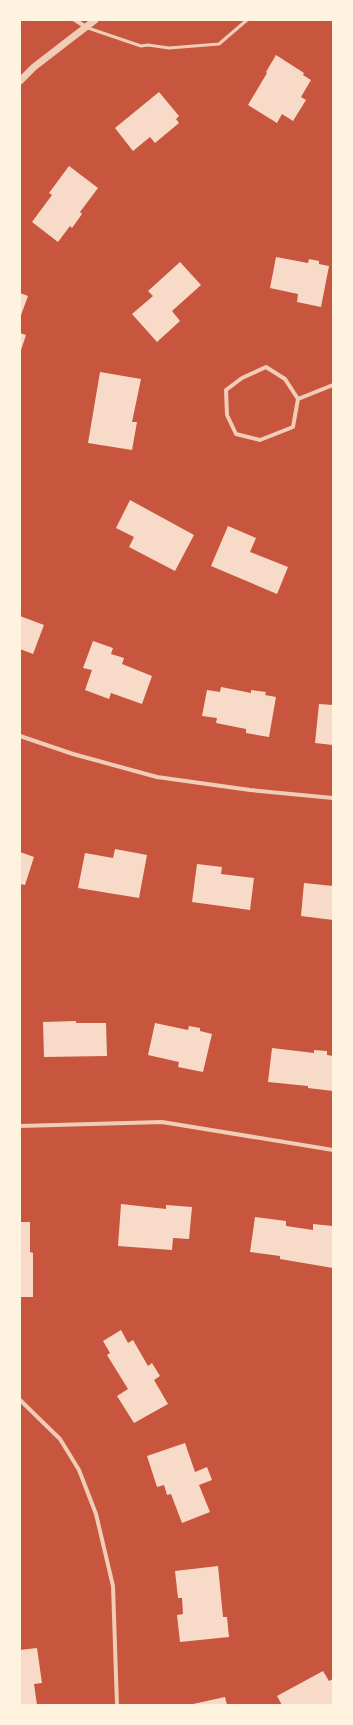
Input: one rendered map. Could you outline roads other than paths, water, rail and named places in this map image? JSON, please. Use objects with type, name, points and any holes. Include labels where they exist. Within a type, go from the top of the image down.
[{"type":"street","points":[[75,20],[86,27]]},
{"type":"street","points":[[20,81],[34,67],[95,20]]},
{"type":"street","points":[[266,367],[285,379],[298,399],[293,427],[260,440],[236,434],[227,415],[226,390],[242,378],[266,367]]},
{"type":"street","points":[[298,399],[333,385]]},
{"type":"street","points":[[20,736],[73,754],[157,777],[250,790],[333,798]]},
{"type":"street","points":[[20,1126],[162,1122],[333,1150]]},
{"type":"street","points":[[20,1400],[60,1439],[79,1470],[96,1514],[113,1586],[116,1705]]},
{"type":"lane","points":[[86,27],[141,46],[148,45],[169,48],[219,44],[247,20]]}]
